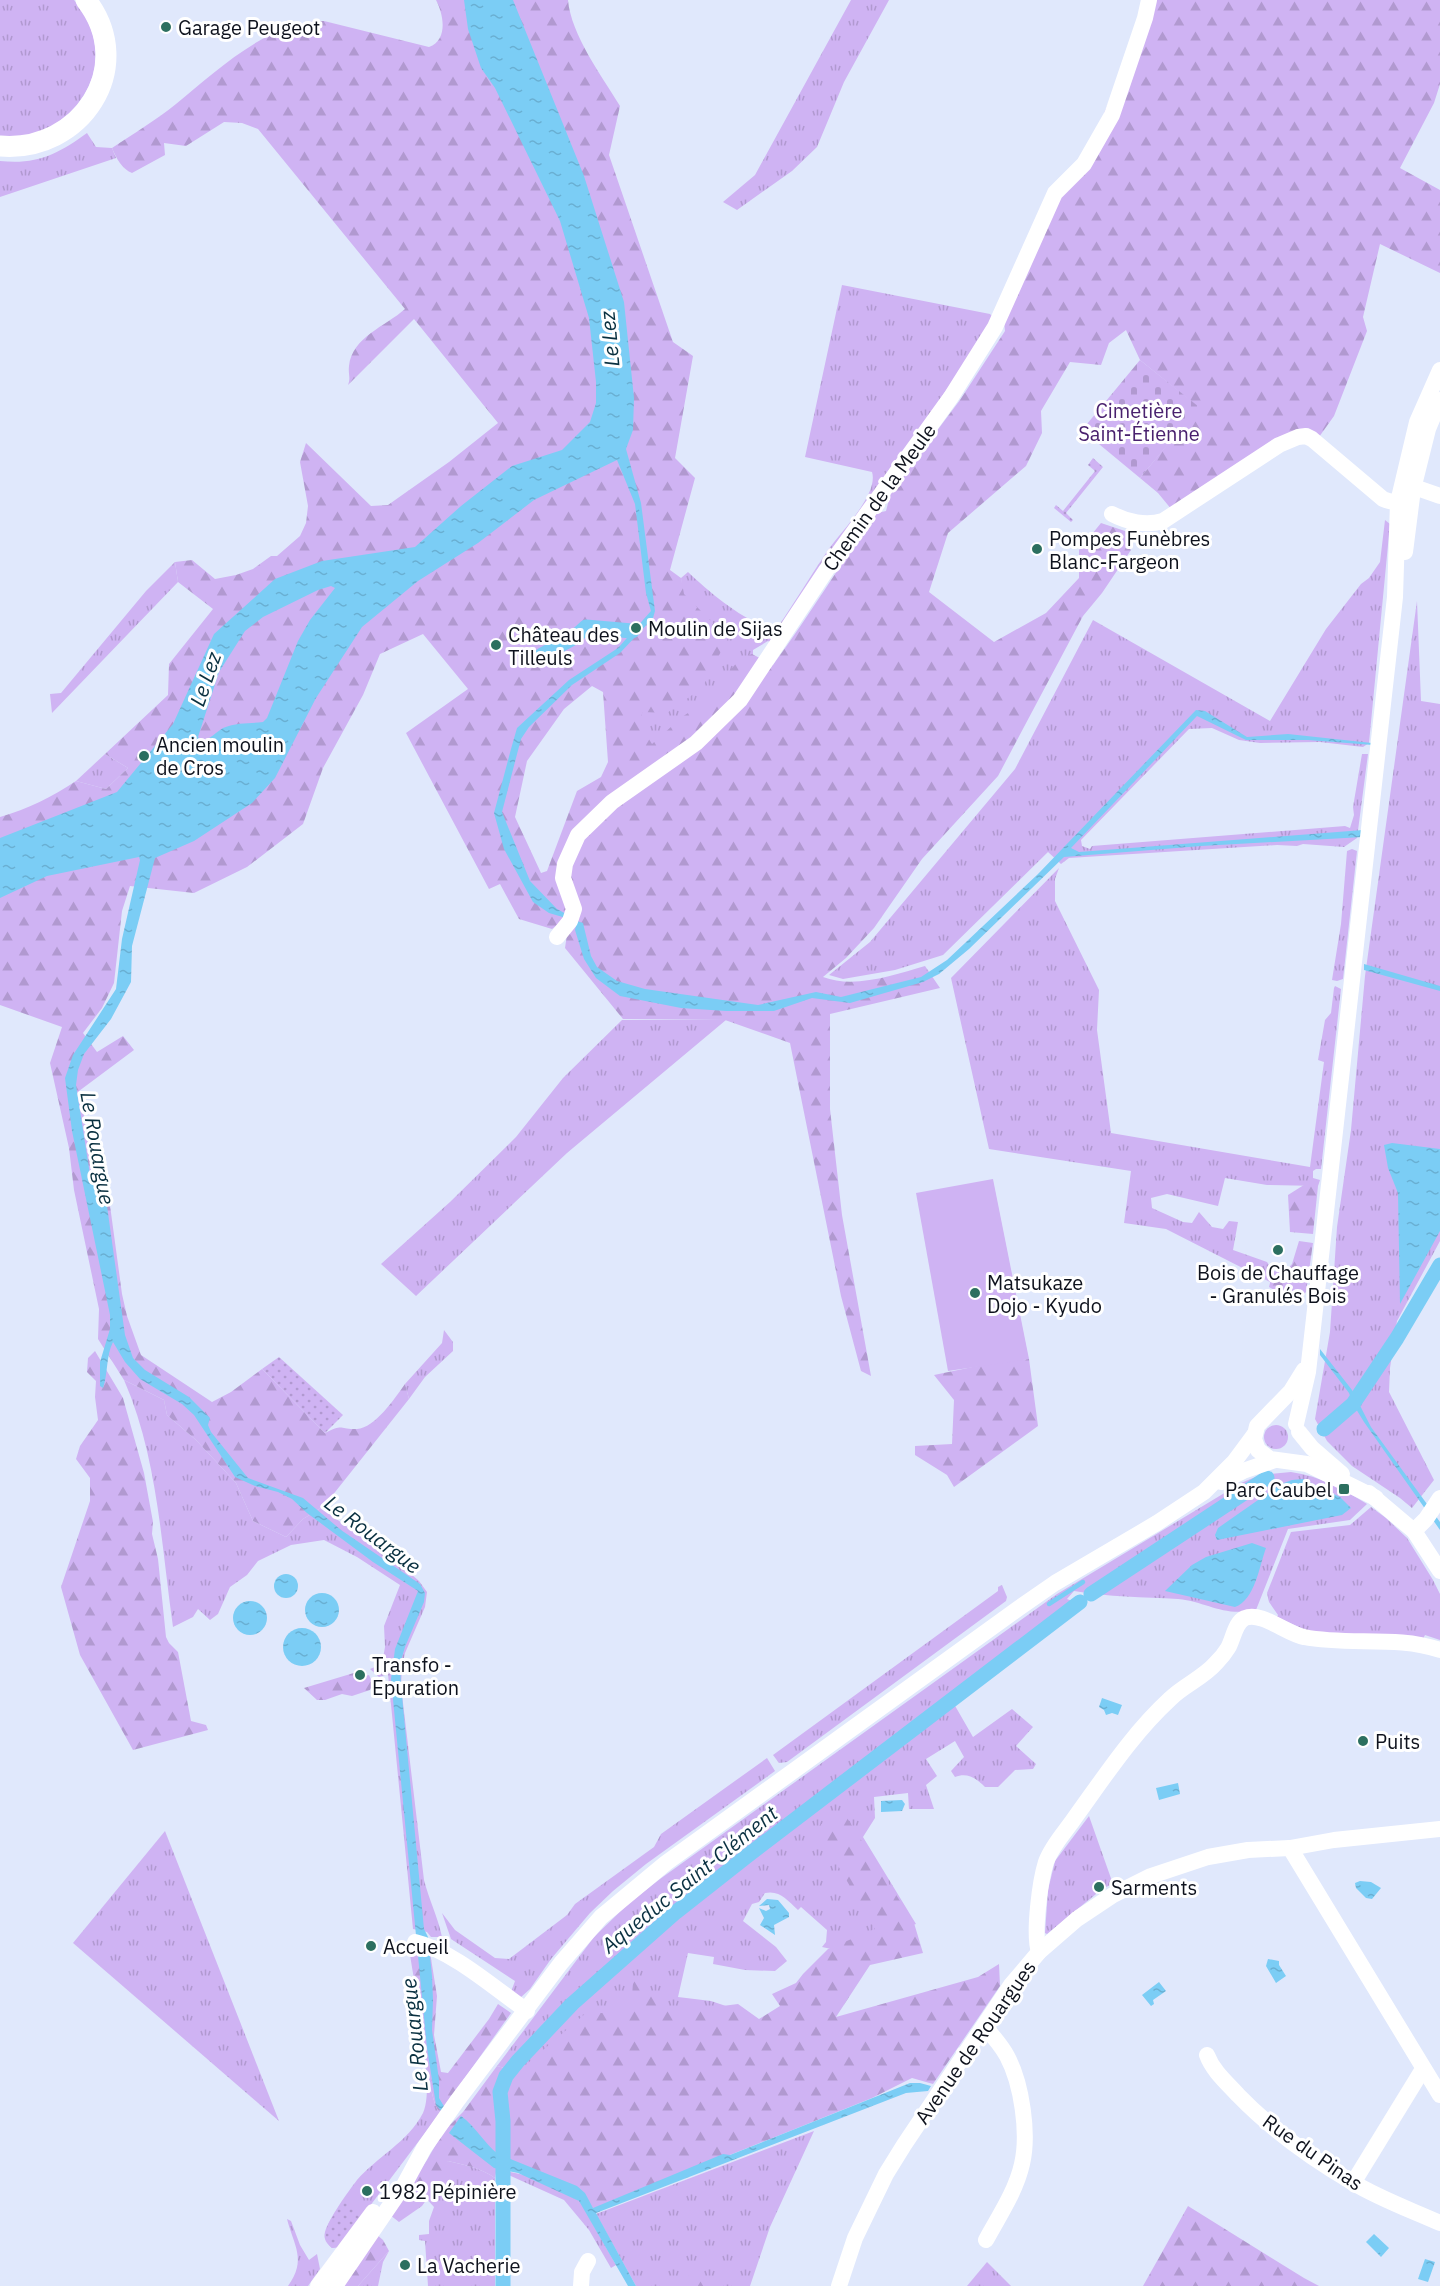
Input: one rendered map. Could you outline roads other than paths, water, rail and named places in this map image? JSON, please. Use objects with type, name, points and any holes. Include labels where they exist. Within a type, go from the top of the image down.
[{"type":"main road","points":[[0,146],[29,146],[52,139],[70,128],[85,113],[99,89],[104,67],[104,42],[92,5]]},
{"type":"street","name":"Chemin de la Meule","points":[[557,937],[570,921],[574,909],[563,878],[564,864],[578,835],[597,814],[612,802],[696,742],[740,700],[827,569],[951,397],[995,327],[1055,193],[1084,164],[1112,115],[1149,0]]},
{"type":"street","points":[[318,2286],[561,1963],[601,1917],[647,1877],[1055,1583],[1157,1523],[1209,1487],[1243,1471],[1288,1458],[1294,1452],[1300,1440],[1298,1428],[1309,1361],[1395,597],[1398,502],[1417,422],[1440,370]]},
{"type":"street","points":[[1395,597],[1407,539],[1413,489],[1428,429],[1440,400]]},
{"type":"street","points":[[1112,514],[1138,523],[1149,524],[1164,521],[1279,445],[1302,436],[1312,439],[1376,495],[1392,503],[1398,502],[1413,489],[1440,496]]},
{"type":"street","points":[[1209,1487],[1234,1462],[1254,1435],[1257,1426],[1291,1391],[1309,1361]]},
{"type":"street","points":[[1268,1416],[1276,1414],[1285,1416],[1298,1428],[1309,1445],[1329,1463],[1376,1498],[1414,1531],[1440,1571]]},
{"type":"street","points":[[1254,1435],[1258,1450],[1266,1458],[1307,1464],[1376,1498]]},
{"type":"street","points":[[1414,1531],[1434,1508]]},
{"type":"street","points":[[1040,1952],[1036,1933],[1044,1873],[1052,1850],[1138,1734],[1170,1698],[1216,1664],[1228,1648],[1233,1633],[1243,1619],[1263,1618],[1288,1632],[1318,1639],[1419,1644],[1440,1650]]},
{"type":"street","name":"Avenue de Rouargues","points":[[839,2286],[855,2238],[886,2174],[1011,1986],[1040,1952],[1095,1906],[1151,1876],[1208,1857],[1248,1850],[1290,1848],[1334,1840],[1440,1829]]},
{"type":"street","points":[[1290,1848],[1440,2095]]},
{"type":"street","points":[[422,1944],[446,1954],[526,2011]]},
{"type":"street","points":[[985,2027],[998,2041],[1013,2071],[1023,2109],[1024,2140],[1022,2165],[1015,2185],[987,2240]]},
{"type":"street","name":"Rue du Pinas","points":[[1207,2055],[1211,2065],[1221,2077],[1250,2107],[1282,2134],[1353,2183],[1440,2223]]},
{"type":"street","points":[[1353,2183],[1423,2069]]},
{"type":"street","points":[[334,2286],[404,2185],[424,2148]]},
{"type":"street","points":[[581,2286],[582,2272],[588,2261]]},
{"type":"water","name":"Le Lez","points":[[464,0],[513,0],[584,176],[624,302],[634,398],[633,430],[626,449],[641,503],[655,611],[653,618],[620,653],[572,685],[529,727],[521,739],[502,812],[530,881],[557,909],[568,915],[566,918],[549,913],[533,902],[504,849],[494,813],[517,728],[569,680],[618,648],[651,611],[646,593],[635,504],[617,460],[534,500],[478,543],[418,581],[362,627],[316,698],[275,778],[252,803],[194,841],[155,858],[132,946],[131,982],[111,1019],[84,1054],[78,1070],[76,1085],[91,1181],[105,1198],[107,1206],[125,1335],[133,1358],[145,1370],[189,1397],[210,1418],[208,1425],[211,1432],[248,1478],[303,1498],[341,1530],[420,1584],[425,1593],[424,1602],[400,1664],[424,1929],[428,1937],[432,1976],[432,2030],[439,2080],[439,2098],[445,2108],[442,2112],[436,2105],[427,2048],[391,1679],[395,1649],[418,1591],[373,1562],[307,1513],[292,1499],[235,1477],[194,1415],[182,1404],[140,1379],[125,1362],[113,1342],[103,1388],[100,1386],[100,1362],[110,1329],[110,1315],[72,1131],[65,1078],[73,1055],[116,989],[122,939],[140,860],[139,857],[47,876],[0,898],[0,838],[117,792],[173,724],[214,634],[275,579],[322,561],[415,547],[461,506],[512,466],[562,450],[590,422],[596,403],[596,382],[589,318],[560,221],[495,88],[481,68],[468,29]],"holes":[[[331,586],[335,588],[310,620],[298,641],[267,718],[263,722],[228,726],[202,741],[198,737],[219,672],[245,631],[263,617],[318,590]]]},
{"type":"water","points":[[1196,710],[1205,711],[1247,737],[1288,734],[1372,743],[1373,745],[1308,740],[1246,740],[1197,716],[1071,848],[1079,852],[1363,830],[1363,837],[1201,846],[1064,857],[969,949],[939,974],[923,982],[850,1003],[812,998],[774,1011],[681,1008],[620,996],[596,978],[584,959],[575,930],[577,921],[583,923],[591,956],[597,967],[617,981],[645,989],[758,1005],[816,992],[841,997],[921,977],[947,960],[1038,874]]},
{"type":"water","points":[[1364,964],[1440,986],[1440,991],[1364,970]]},
{"type":"water","points":[[1392,1143],[1440,1149],[1440,1231],[1400,1304],[1398,1193],[1388,1168],[1384,1145]]},
{"type":"water","points":[[1320,1349],[1352,1390],[1371,1427],[1440,1522],[1440,1530],[1364,1422],[1349,1393],[1320,1355]]},
{"type":"water","points":[[1303,1479],[1340,1497],[1351,1508],[1342,1515],[1217,1540],[1215,1535],[1218,1528],[1281,1484]]},
{"type":"water","points":[[1252,1543],[1266,1548],[1252,1590],[1242,1603],[1235,1607],[1165,1591],[1192,1565],[1206,1557]]},
{"type":"water","points":[[286,1574],[295,1577],[298,1586],[295,1595],[286,1598],[277,1595],[274,1586],[277,1577]]},
{"type":"water","points":[[322,1593],[334,1598],[339,1610],[334,1622],[322,1627],[310,1622],[305,1610],[310,1598]]},
{"type":"water","points":[[250,1601],[262,1606],[267,1618],[262,1630],[250,1635],[238,1630],[233,1618],[238,1606]]},
{"type":"water","points":[[302,1628],[309,1629],[315,1634],[320,1640],[320,1654],[315,1660],[309,1665],[302,1666],[295,1665],[289,1660],[284,1654],[283,1647],[284,1640],[289,1634],[295,1629]]},
{"type":"water","points":[[1102,1698],[1122,1705],[1118,1715],[1112,1713],[1106,1715],[1099,1707]]},
{"type":"water","points":[[1178,1783],[1180,1794],[1159,1800],[1156,1788]]},
{"type":"water","points":[[902,1800],[905,1804],[902,1811],[881,1812],[881,1801]]},
{"type":"water","points":[[1371,1882],[1381,1888],[1372,1899],[1366,1898],[1356,1888],[1355,1883]]},
{"type":"water","points":[[767,1899],[778,1900],[789,1913],[789,1917],[774,1925],[775,1935],[760,1925],[764,1918],[759,1908],[766,1911],[770,1909],[769,1905],[759,1906]]},
{"type":"water","points":[[1268,1959],[1279,1961],[1286,1976],[1276,1983],[1266,1966]]},
{"type":"water","points":[[1159,1982],[1166,1991],[1153,2000],[1154,2004],[1151,2006],[1142,1995]]},
{"type":"water","points":[[910,2083],[931,2086],[928,2091],[906,2093],[596,2213],[636,2286],[628,2286],[579,2201],[518,2173],[494,2168],[449,2133],[461,2116],[498,2154],[577,2186],[585,2193],[593,2208],[723,2154],[730,2155]]},
{"type":"water","points":[[1374,2234],[1389,2248],[1381,2257],[1366,2242]]},
{"type":"water","points":[[1425,2259],[1435,2262],[1428,2282],[1418,2279]]},
{"type":"waterway","points":[[542,655],[575,637],[586,627],[632,631]]},
{"type":"waterway","name":"Aqueduc Saint-Clément","points":[[1324,1429],[1353,1404],[1397,1338],[1440,1265]]},
{"type":"waterway","name":"Aqueduc Saint-Clément","points":[[1091,1594],[1267,1478]]},
{"type":"waterway","points":[[1049,1604],[1083,1582]]},
{"type":"waterway","name":"Aqueduc Saint-Clément","points":[[503,2286],[503,2121],[500,2092],[506,2076],[518,2061],[572,2004],[676,1912],[1080,1602]]},
{"type":"place","name":"Garage Peugeot","points":[[166,27]]},
{"type":"place","name":"Pompes Funèbres Blanc-Fargeon","points":[[1037,549]]},
{"type":"place","name":"Moulin de Sijas","points":[[636,628]]},
{"type":"place","name":"Château des Tilleuls","points":[[496,645]]},
{"type":"place","name":"Ancien moulin de Cros","points":[[144,756]]},
{"type":"place","name":"Bois de Chauffage - Granulés Bois","points":[[1278,1250]]},
{"type":"place","name":"Matsukaze Dojo - Kyudo","points":[[975,1293]]},
{"type":"place","name":"Parc Caubel","points":[[1344,1489]]},
{"type":"place","name":"Transfo - Epuration","points":[[360,1675]]},
{"type":"place","name":"Puits","points":[[1363,1741]]},
{"type":"place","name":"Sarments","points":[[1099,1887]]},
{"type":"place","name":"Accueil","points":[[371,1946]]},
{"type":"place","name":"1982 Pépinière","points":[[367,2191]]},
{"type":"place","name":"La Vacherie","points":[[405,2265]]},
{"type":"park label","name":"Cimetière Saint-Étienne","points":[[1139,422]]},
{"type":"water label","name":"Le Rouargue","points":[[98,1148]]},
{"type":"water label","name":"Le Rouargue","points":[[373,1534]]},
{"type":"water label","name":"Le Rouargue","points":[[414,2035]]}]
